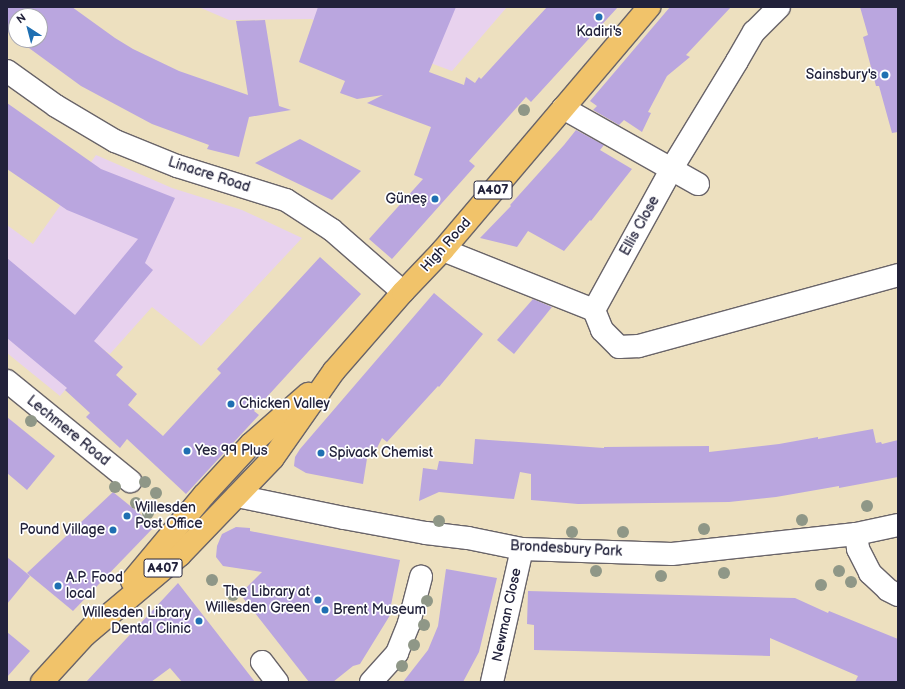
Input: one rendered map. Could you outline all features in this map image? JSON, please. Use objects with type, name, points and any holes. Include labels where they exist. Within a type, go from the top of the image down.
[{"type":"main road","name":"High Road","points":[[85,635],[180,555],[273,458],[334,371],[403,292],[443,250],[649,7]]},
{"type":"main road","name":"High Road","points":[[42,682],[85,635],[188,516],[204,495],[254,441],[334,371]]},
{"type":"main road","points":[[204,495],[237,496]]},
{"type":"street","name":"Ellis Close","points":[[594,310],[672,168],[754,32],[779,7]]},
{"type":"street","name":"Linacre Road","points":[[7,71],[56,106],[115,141],[178,166],[286,200],[332,230],[403,292]]},
{"type":"street","points":[[563,108],[698,184]]},
{"type":"street","points":[[443,250],[594,310],[602,330],[619,347],[639,346],[898,275]]},
{"type":"street","name":"Lechmere Road","points":[[7,381],[130,481]]},
{"type":"street","name":"Brondesbury Park","points":[[237,496],[359,521],[426,533],[468,538],[522,549],[672,554],[856,534],[898,525]]},
{"type":"street","points":[[856,534],[858,549],[870,573],[888,590],[898,595]]},
{"type":"street","name":"Newman Close","points":[[492,682],[522,549]]},
{"type":"street","points":[[371,682],[396,653],[409,623],[421,577]]},
{"type":"street","points":[[262,662],[277,682]]},
{"type":"shaded area","points":[[507,7],[452,71],[311,19],[229,20],[201,8]]},
{"type":"shaded area","points":[[96,155],[172,188],[242,210],[302,238],[201,346],[152,307],[110,354],[101,348],[60,396],[7,353],[7,225],[33,244]]},
{"type":"building","points":[[7,7],[72,7],[133,49],[179,71],[248,95],[236,21],[265,20],[279,106],[291,110],[249,117],[239,157],[207,149],[209,145],[152,124],[81,86],[29,48],[48,48],[48,8],[8,8],[8,32]]},
{"type":"building","points":[[318,7],[456,7],[429,72],[464,85],[466,77],[475,83],[479,77],[481,79],[547,7],[618,7],[531,102],[526,97],[469,161],[475,166],[392,259],[369,239],[423,179],[414,175],[431,127],[367,103],[383,95],[357,99],[340,93],[345,81],[299,62]]},
{"type":"building","points":[[670,7],[731,7],[686,55],[690,57],[667,76],[648,112],[651,113],[642,132],[624,120],[619,125],[593,110],[597,106],[590,101]]},
{"type":"building","name":"Sainsbury's","points":[[860,7],[898,7],[898,132],[892,133],[879,86],[876,86],[863,37],[868,35]]},
{"type":"building","points":[[7,103],[101,169],[175,198],[145,263],[153,270],[94,341],[123,367],[116,375],[137,394],[128,405],[163,436],[221,373],[217,369],[320,257],[361,294],[254,411],[259,415],[186,494],[127,439],[120,448],[86,417],[90,413],[65,390],[67,388],[7,338],[7,258],[75,315],[138,239],[67,210],[7,169]]},
{"type":"building","points":[[576,130],[604,145],[600,150],[632,169],[591,221],[590,220],[564,251],[528,231],[517,247],[480,238],[511,206],[510,205]]},
{"type":"building","points":[[300,139],[361,171],[332,200],[255,163]]},
{"type":"building","points":[[434,293],[483,334],[439,387],[438,386],[387,442],[382,438],[374,454],[368,452],[363,484],[306,473],[294,466],[295,457],[300,449]]},
{"type":"building","points":[[533,299],[552,307],[514,354],[497,340]]},
{"type":"building","points":[[7,417],[55,456],[27,490],[7,473]]},
{"type":"building","points":[[873,429],[876,443],[881,442],[882,444],[898,440],[898,477],[839,488],[839,486],[776,497],[729,502],[578,504],[531,500],[531,474],[520,472],[514,499],[439,492],[419,501],[423,468],[437,470],[439,461],[473,464],[475,439],[604,448],[709,446],[709,452],[779,444],[818,437],[818,439]]},
{"type":"building","points":[[113,492],[155,526],[73,611],[27,573]]},
{"type":"building","name":"The Library at Willesden Green","points":[[236,527],[250,528],[250,531],[400,560],[391,605],[392,612],[360,664],[353,666],[333,682],[309,682],[240,594],[262,572],[223,566],[216,557],[217,546],[222,534]]},
{"type":"building","points":[[7,557],[30,576],[7,604]]},
{"type":"building","points":[[446,569],[497,578],[479,652],[463,682],[403,682],[428,650],[438,626]]},
{"type":"building","points":[[178,583],[255,682],[182,682],[170,668],[151,682],[86,682]]},
{"type":"building","points":[[528,591],[795,598],[828,613],[829,611],[898,639],[898,682],[855,682],[858,676],[770,638],[770,656],[534,650],[534,625],[527,624]]},
{"type":"building","points":[[7,632],[30,651],[7,677]]},
{"type":"place","name":"Kadiri's","points":[[599,17]]},
{"type":"place","name":"Sainsbury's","points":[[885,75]]},
{"type":"place","name":"Güneş","points":[[435,199]]},
{"type":"place","name":"Chicken Valley","points":[[231,404]]},
{"type":"place","name":"Yes 99 Plus","points":[[187,451]]},
{"type":"place","name":"Spivack Chemist","points":[[321,453]]},
{"type":"place","name":"Willesden Post Office","points":[[127,516]]},
{"type":"place","name":"Pound Village","points":[[113,530]]},
{"type":"place","name":"A.P. Food local","points":[[58,586]]},
{"type":"place","name":"The Library at Willesden Green","points":[[318,600]]},
{"type":"place","name":"Brent Museum","points":[[325,610]]},
{"type":"place","name":"Willesden Library Dental Clinic","points":[[199,621]]}]
